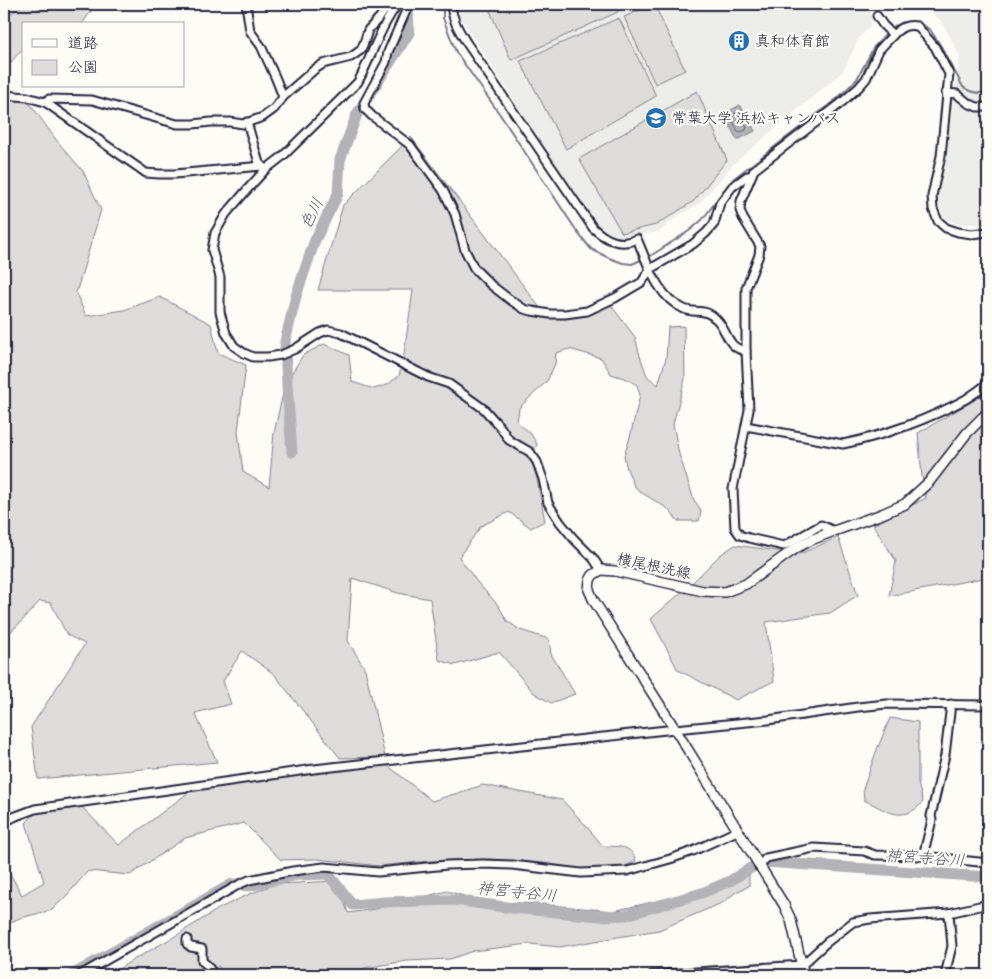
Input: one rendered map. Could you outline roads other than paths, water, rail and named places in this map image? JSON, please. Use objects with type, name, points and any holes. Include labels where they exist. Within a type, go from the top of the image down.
[{"type":"main road","name":"横尾根洗線","points":[[804,975],[791,920],[784,905],[594,601],[589,590],[590,580],[593,575],[601,570],[615,570],[703,591],[725,592],[746,584],[796,548],[811,540],[905,504],[929,482],[968,433],[988,412]]},
{"type":"street","points":[[246,4],[250,30],[261,46],[283,97]]},
{"type":"street","points":[[45,102],[50,99],[92,100],[177,124],[230,122],[243,124],[263,116],[274,109],[283,97],[315,69],[323,64],[351,57],[361,50],[368,30],[380,18],[389,4]]},
{"type":"street","points":[[398,4],[386,23],[358,82],[283,156],[264,168],[226,214],[215,233],[212,250],[220,277],[220,312],[226,333],[234,346],[253,357],[268,357],[281,355],[295,349],[328,330],[341,333],[428,377],[448,384],[484,409],[509,440],[530,452],[537,462],[548,503],[560,522],[593,558],[601,570]]},
{"type":"street","points":[[409,4],[388,52],[381,74],[364,103],[365,109],[410,145],[443,190],[455,214],[465,250],[474,268],[509,300],[524,309],[541,313],[565,314],[587,311],[615,298],[642,282],[650,269],[693,244],[706,233],[714,224],[720,203],[732,188],[747,176],[751,176]]},
{"type":"street","points":[[450,4],[451,15],[466,42],[593,228],[602,236],[621,243],[637,240],[655,280],[664,294],[674,303],[685,309],[698,310],[710,314],[718,321],[728,340],[741,350],[746,351]]},
{"type":"street","points":[[877,16],[892,34]]},
{"type":"street","points":[[834,530],[821,525],[784,546],[749,538],[740,534],[735,528],[733,489],[749,410],[746,351],[746,288],[759,256],[760,246],[740,210],[741,201],[754,170],[840,104],[859,87],[866,79],[879,50],[892,34],[904,26],[917,26],[935,47],[948,74],[941,156],[932,196],[933,210],[938,220],[946,228],[972,234],[988,232]]},
{"type":"street","points":[[946,93],[957,94],[968,103],[977,107],[988,107]]},
{"type":"street","points":[[4,95],[27,97],[45,102],[146,173],[175,174],[264,168]]},
{"type":"street","points":[[247,122],[259,162],[264,168]]},
{"type":"street","points":[[746,426],[843,444],[859,441],[936,414],[968,398],[988,383]]},
{"type":"street","points":[[922,856],[932,820],[931,816],[945,755],[951,704]]},
{"type":"street","points":[[4,822],[35,809],[314,769],[768,720],[858,706],[988,705]]},
{"type":"street","points":[[80,975],[240,884],[275,874],[324,867],[378,872],[447,865],[483,864],[512,865],[581,873],[619,872],[686,854],[737,831]]},
{"type":"street","points":[[759,866],[766,858],[814,848],[864,851],[875,855],[922,856],[988,863]]},
{"type":"street","points":[[652,975],[719,973],[802,965],[853,922],[948,912],[988,904]]},
{"type":"street","points":[[945,975],[952,946],[948,912]]},
{"type":"street","points":[[187,939],[189,946],[202,949],[202,961],[214,975]]},
{"type":"water","points":[[740,105],[755,131],[737,140],[724,114]]},
{"type":"waterway","name":"色川","points":[[292,452],[285,342],[296,296],[315,240],[338,194],[340,160],[357,114],[409,33],[408,4]]},
{"type":"waterway","points":[[443,4],[443,18],[456,52],[501,116],[578,233],[591,249],[609,258],[632,264],[652,255],[689,231],[702,220],[733,179],[838,98],[857,79],[874,47],[888,32]]},
{"type":"waterway","points":[[892,29],[894,26],[910,22]]},
{"type":"waterway","points":[[919,24],[931,31],[963,87],[978,93],[988,92]]},
{"type":"waterway","name":"神宮寺谷川","points":[[72,975],[232,884],[250,886],[297,875],[328,874],[353,905],[454,900],[512,908],[600,916],[626,915],[702,893],[730,881],[754,866],[765,862],[988,877]]},
{"type":"place","name":"真和体育館","points":[[739,41]]},
{"type":"place","name":"常葉大学 浜松キャンパス","points":[[656,118]]}]
